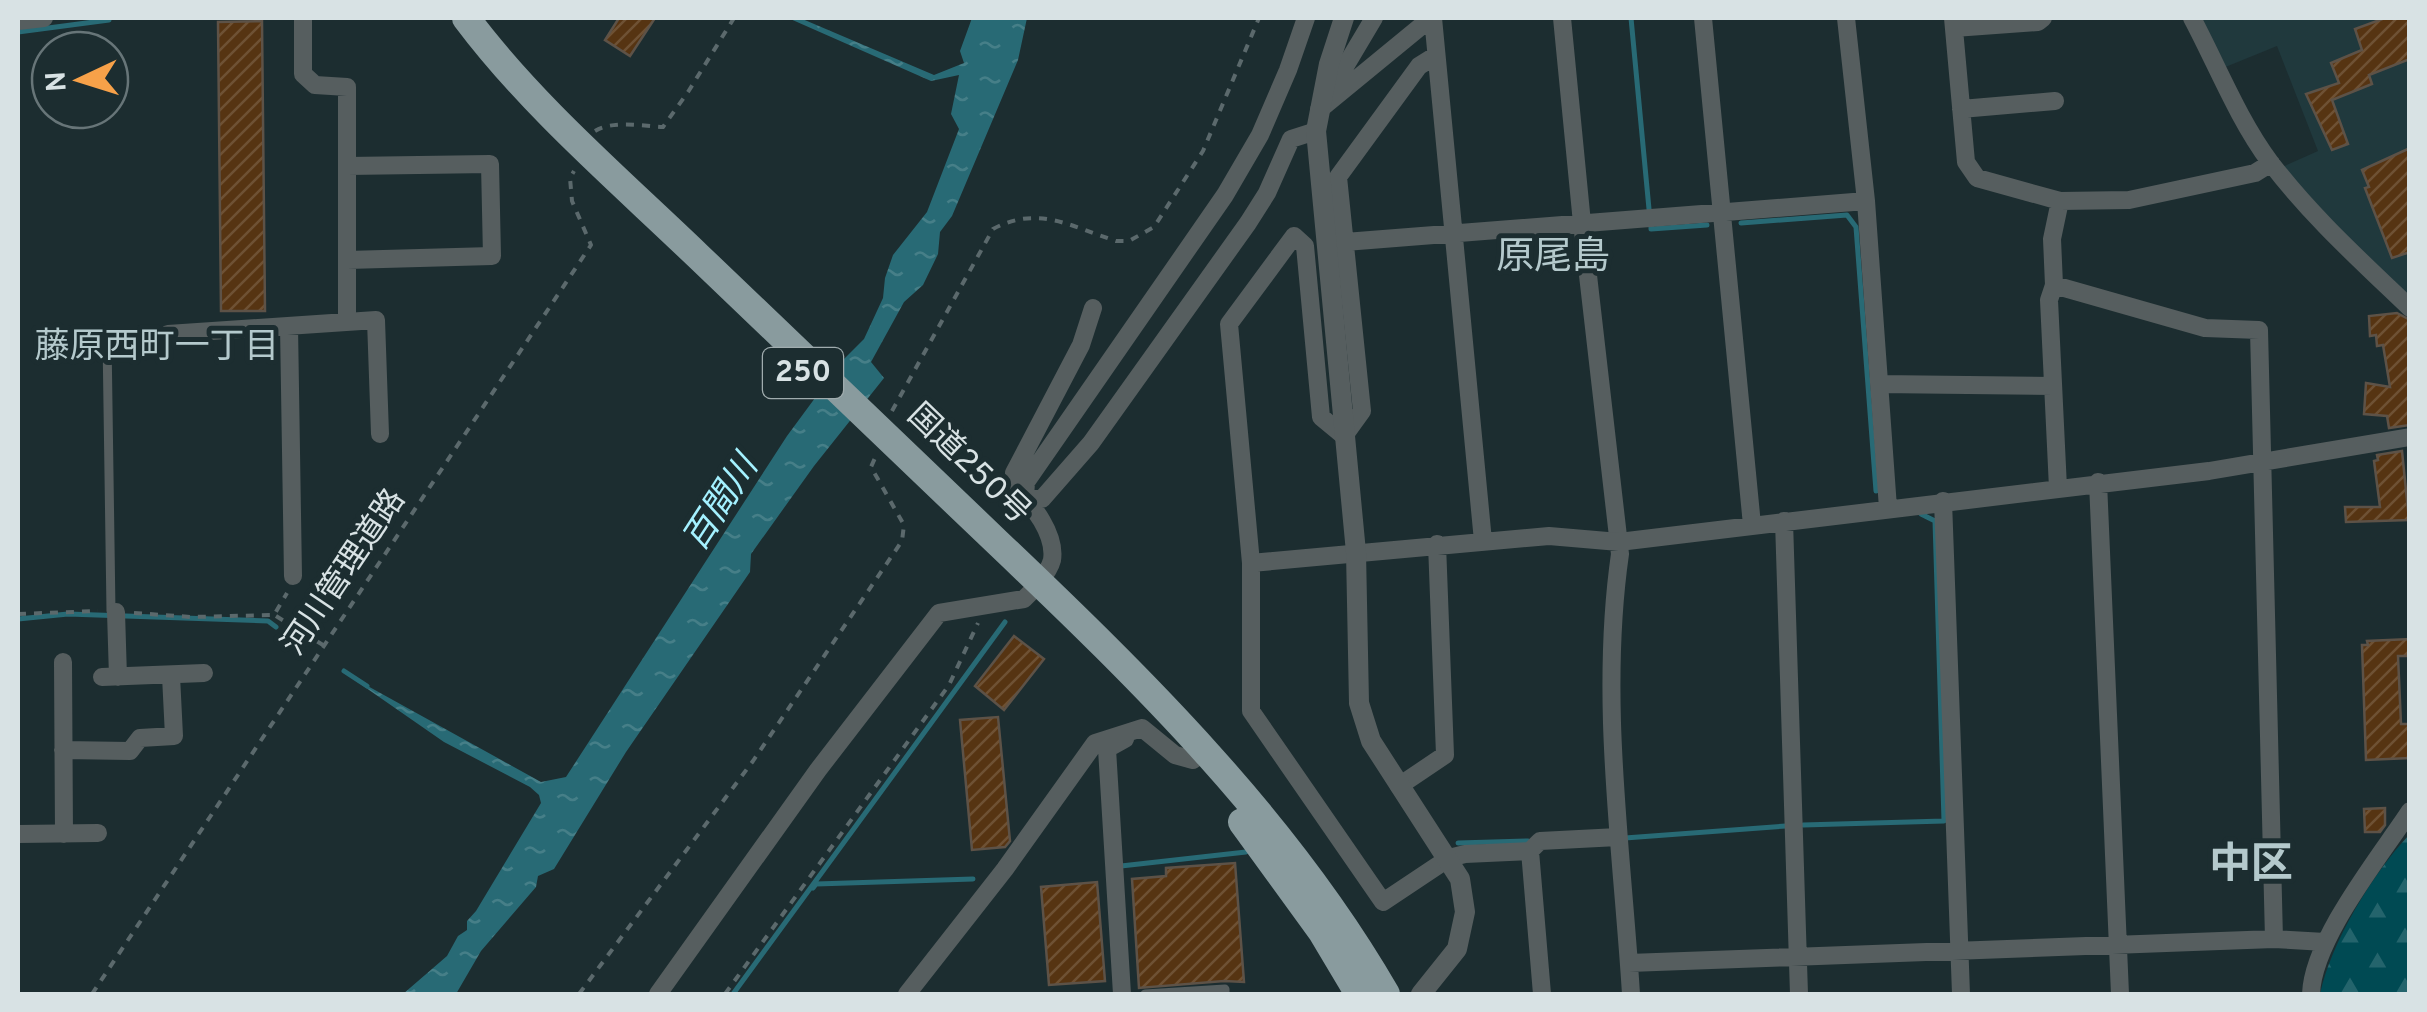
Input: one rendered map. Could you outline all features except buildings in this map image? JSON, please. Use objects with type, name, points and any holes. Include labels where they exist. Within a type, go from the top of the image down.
[{"type":"highway","name":"国道250号","points":[[446,18],[508,89],[586,156],[1146,688],[1242,792],[1297,861],[1386,994]]},
{"type":"highway","name":"国道250号","points":[[466,18],[586,156]]},
{"type":"highway","name":"国道250号","points":[[1030,581],[1192,760],[1249,830],[1322,932],[1359,994]]},
{"type":"street","points":[[18,21],[44,18]]},
{"type":"street","points":[[303,18],[304,74],[315,85],[347,87],[347,322]]},
{"type":"street","points":[[1025,498],[1026,482],[1234,180],[1260,135],[1306,18]]},
{"type":"street","points":[[1344,18],[1318,121],[1356,552],[1359,702],[1372,741],[1449,858],[1460,880],[1464,912],[1457,949],[1421,994]]},
{"type":"street","points":[[1318,121],[1374,18]]},
{"type":"street","points":[[1025,498],[1042,499],[1090,443],[1258,208],[1290,138],[1318,121],[1432,18]]},
{"type":"street","points":[[1432,18],[1483,541]]},
{"type":"street","points":[[1562,18],[1619,542],[1613,604],[1613,761],[1632,994]]},
{"type":"street","points":[[1703,18],[1752,526]]},
{"type":"street","points":[[1846,18],[1866,201],[1888,508]]},
{"type":"street","points":[[2042,18],[2038,22],[1953,22],[1966,162],[1976,178],[2060,201],[2130,200],[2256,173],[2271,163]]},
{"type":"street","points":[[2192,18],[2271,163],[2340,243],[2410,308]]},
{"type":"street","points":[[1344,436],[1362,411],[1338,178],[1419,66],[1434,56]]},
{"type":"street","points":[[1961,109],[2056,101]]},
{"type":"street","points":[[347,166],[490,164],[492,256],[347,260]]},
{"type":"street","points":[[1345,242],[1866,201]]},
{"type":"street","points":[[2058,488],[2049,300],[2054,284],[2052,239],[2060,201]]},
{"type":"street","points":[[1344,436],[1321,417],[1305,246],[1294,236],[1229,324],[1251,563],[1251,711],[1383,902],[1449,858],[1530,851],[1540,842],[1618,836]]},
{"type":"street","points":[[2054,284],[2205,328],[2259,330],[2274,939]]},
{"type":"street","points":[[658,994],[818,770],[940,613],[1024,599],[1030,581],[1052,561],[1041,521],[1025,498],[1014,490],[1014,473],[1081,345],[1093,308]]},
{"type":"street","points":[[168,334],[376,320],[380,434]]},
{"type":"street","points":[[289,326],[293,576]]},
{"type":"street","points":[[1880,384],[2054,386]]},
{"type":"street","points":[[1251,563],[1549,536],[1619,542],[2209,471],[2410,437]]},
{"type":"street","points":[[2098,482],[2120,994]]},
{"type":"street","points":[[1943,501],[1961,994]]},
{"type":"street","points":[[1784,522],[1799,994]]},
{"type":"street","points":[[1399,786],[1445,755],[1437,544]]},
{"type":"street","points":[[115,613],[110,677],[204,673]]},
{"type":"street","points":[[63,662],[64,834]]},
{"type":"street","points":[[63,750],[130,750],[140,738],[174,736],[171,676]]},
{"type":"street","points":[[1142,728],[1175,755],[1192,760]]},
{"type":"street","points":[[906,994],[1004,870],[1094,743],[1142,728]]},
{"type":"street","points":[[1122,994],[1107,749],[1142,728]]},
{"type":"street","points":[[2311,994],[2325,942],[2410,811]]},
{"type":"street","points":[[18,834],[98,833]]},
{"type":"street","points":[[1530,851],[1542,994]]},
{"type":"street","points":[[1629,963],[2274,939],[2325,942]]},
{"type":"lane","points":[[115,613],[107,338],[168,334]]},
{"type":"lane","points":[[1145,994],[1224,989],[1225,994]]},
{"type":"path","points":[[586,156],[599,127],[663,127],[734,18]]},
{"type":"path","name":"河川管理道路","points":[[92,994],[591,245],[572,201],[570,178],[586,156]]},
{"type":"path","points":[[274,615],[293,584],[293,576]]},
{"type":"path","points":[[725,994],[949,686],[987,606]]},
{"type":"path","points":[[18,614],[70,610],[192,617],[274,615],[324,645]]},
{"type":"shaded area","points":[[2198,18],[2409,18],[2409,299],[2280,168],[2318,151],[2277,46],[2223,68]]},
{"type":"green space","points":[[2409,835],[2409,994],[2320,994],[2333,953],[2355,909]]},
{"type":"water","points":[[788,18],[800,18],[934,75],[964,63],[960,51],[972,18],[1027,18],[1018,60],[952,216],[940,232],[938,254],[923,285],[904,302],[871,362],[884,378],[751,554],[750,572],[626,752],[554,869],[538,876],[536,887],[481,951],[456,994],[403,994],[447,956],[458,936],[467,930],[467,921],[541,803],[530,787],[444,742],[346,674],[541,782],[566,777],[787,436],[843,360],[864,339],[883,298],[893,255],[927,212],[959,129],[951,114],[959,75],[931,81]]},
{"type":"waterway","points":[[1631,18],[1649,209]]},
{"type":"waterway","points":[[18,32],[109,20]]},
{"type":"waterway","points":[[1741,223],[1847,215],[1856,227],[1876,491]]},
{"type":"waterway","points":[[1651,226],[1707,225]]},
{"type":"waterway","points":[[1803,825],[1944,821],[1935,521],[1921,514]]},
{"type":"waterway","points":[[18,619],[68,614],[268,621],[276,627]]},
{"type":"waterway","points":[[733,994],[1005,622]]},
{"type":"waterway","points":[[344,671],[367,686]]},
{"type":"waterway","points":[[1625,838],[1786,826]]},
{"type":"waterway","points":[[1458,843],[1528,841]]},
{"type":"waterway","points":[[1121,866],[1246,852]]},
{"type":"waterway","points":[[813,888],[816,884],[973,879]]},
{"type":"district","name":"原尾島","points":[[1553,258]]},
{"type":"district","name":"藤原西町一丁目","points":[[157,348]]},
{"type":"district","name":"中区","points":[[2251,866]]},
{"type":"water label","name":"百間川","points":[[722,504]]}]
